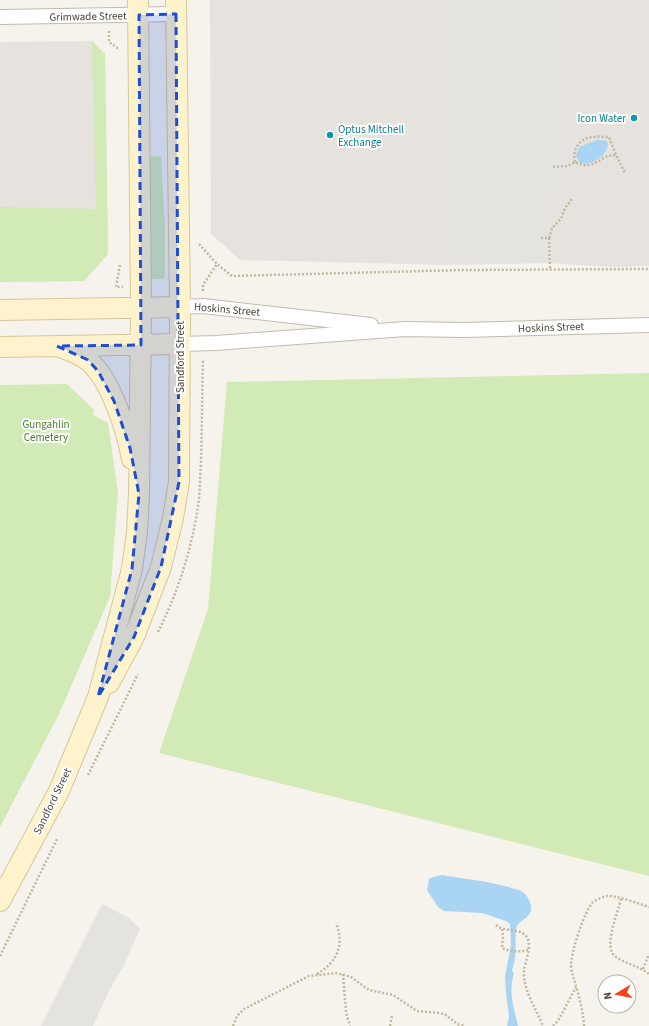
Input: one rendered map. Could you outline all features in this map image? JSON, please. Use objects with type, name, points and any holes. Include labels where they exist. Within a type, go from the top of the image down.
[{"type":"main road","name":"Sandford Street","points":[[0,901],[59,791],[98,698],[132,569],[137,532],[139,494],[141,345],[138,7]]},
{"type":"main road","name":"Sandford Street","points":[[98,698],[112,678],[134,637],[161,568],[173,518],[179,482],[180,307],[176,7]]},
{"type":"main road","name":"Hoskins Street","points":[[0,310],[180,307]]},
{"type":"main road","name":"Hoskins Street","points":[[0,347],[180,344]]},
{"type":"main road","points":[[57,346],[73,351],[88,360],[98,371],[114,401],[130,448],[139,494]]},
{"type":"street","name":"Grimwade Street","points":[[0,17],[138,7],[176,7]]},
{"type":"street","name":"Hoskins Street","points":[[180,307],[203,306],[405,329]]},
{"type":"street","name":"Hoskins Street","points":[[180,344],[216,343],[405,329],[464,330],[649,325]]},
{"type":"path","points":[[616,155],[608,155],[589,166],[583,166],[575,162],[573,156],[575,148],[581,141],[592,137],[609,137],[625,173]]},
{"type":"path","points":[[553,167],[568,166],[575,162]]},
{"type":"path","points":[[550,270],[549,238],[552,228],[561,219],[565,208],[572,199]]},
{"type":"path","points":[[541,238],[549,238]]},
{"type":"path","points":[[199,244],[217,264],[232,276],[463,270],[649,269]]},
{"type":"path","points":[[203,285],[217,264]]},
{"type":"path","points":[[584,1026],[581,1004],[577,987],[573,980],[571,965],[573,952],[585,917],[593,902],[599,898],[609,896],[649,907]]},
{"type":"path","points":[[622,899],[609,942],[611,952],[615,957],[643,969],[649,974]]},
{"type":"path","points":[[317,975],[334,960],[340,946],[340,931],[336,923]]},
{"type":"path","points":[[496,925],[502,929],[520,932],[527,938],[528,950],[524,972],[525,984],[527,993],[543,1026]]},
{"type":"path","points":[[502,929],[502,948],[517,952],[528,950]]},
{"type":"path","points":[[643,969],[649,954]]},
{"type":"path","points":[[233,1026],[237,1016],[244,1009],[301,980],[317,975],[337,973],[351,977],[369,990],[393,995],[417,1011],[440,1013],[446,1015],[457,1024],[465,1026]]},
{"type":"path","points":[[344,974],[346,1012],[350,1026]]},
{"type":"path","points":[[553,1026],[558,1021],[577,987]]},
{"type":"path","points":[[390,1026],[392,1016]]},
{"type":"path","points":[[453,1026],[457,1024]]},
{"type":"highlighted area","points":[[176,14],[179,482],[161,567],[134,637],[98,697],[132,569],[139,494],[130,448],[114,401],[98,371],[88,360],[57,346],[141,345],[139,15]]},
{"type":"shaded area","points":[[210,0],[649,0],[649,266],[612,267],[545,263],[445,265],[240,260],[211,234]]},
{"type":"shaded area","points":[[446,0],[564,0],[566,173],[564,185],[551,191],[545,197],[545,263],[450,264]]},
{"type":"shaded area","points":[[92,41],[105,54],[108,254],[84,281],[0,282],[0,42]]},
{"type":"shaded area","points":[[102,904],[129,918],[140,929],[123,967],[109,991],[93,1026],[41,1026]]},
{"type":"green space","points":[[92,41],[105,54],[108,254],[84,281],[0,282],[0,207],[96,209]]},
{"type":"green space","points":[[161,156],[165,229],[165,276],[164,279],[152,279],[149,157]]},
{"type":"green space","points":[[649,373],[649,876],[159,753],[208,609],[227,382]]},
{"type":"green space","name":"Gungahlin Cemetery","points":[[67,384],[94,410],[93,415],[108,423],[118,493],[110,597],[59,714],[0,827],[0,385]]},
{"type":"water","points":[[597,140],[607,141],[608,146],[604,154],[600,158],[590,163],[580,163],[576,156],[579,147]]},
{"type":"water","points":[[442,875],[520,890],[529,899],[531,906],[530,914],[519,923],[516,930],[514,965],[512,970],[514,974],[512,981],[512,1000],[518,1026],[507,1026],[509,1017],[505,976],[511,945],[510,924],[506,921],[482,913],[444,911],[438,907],[427,890],[429,879]]},
{"type":"place","name":"Icon Water","points":[[634,118]]},
{"type":"place","name":"Optus Mitchell Exchange","points":[[330,135]]}]
